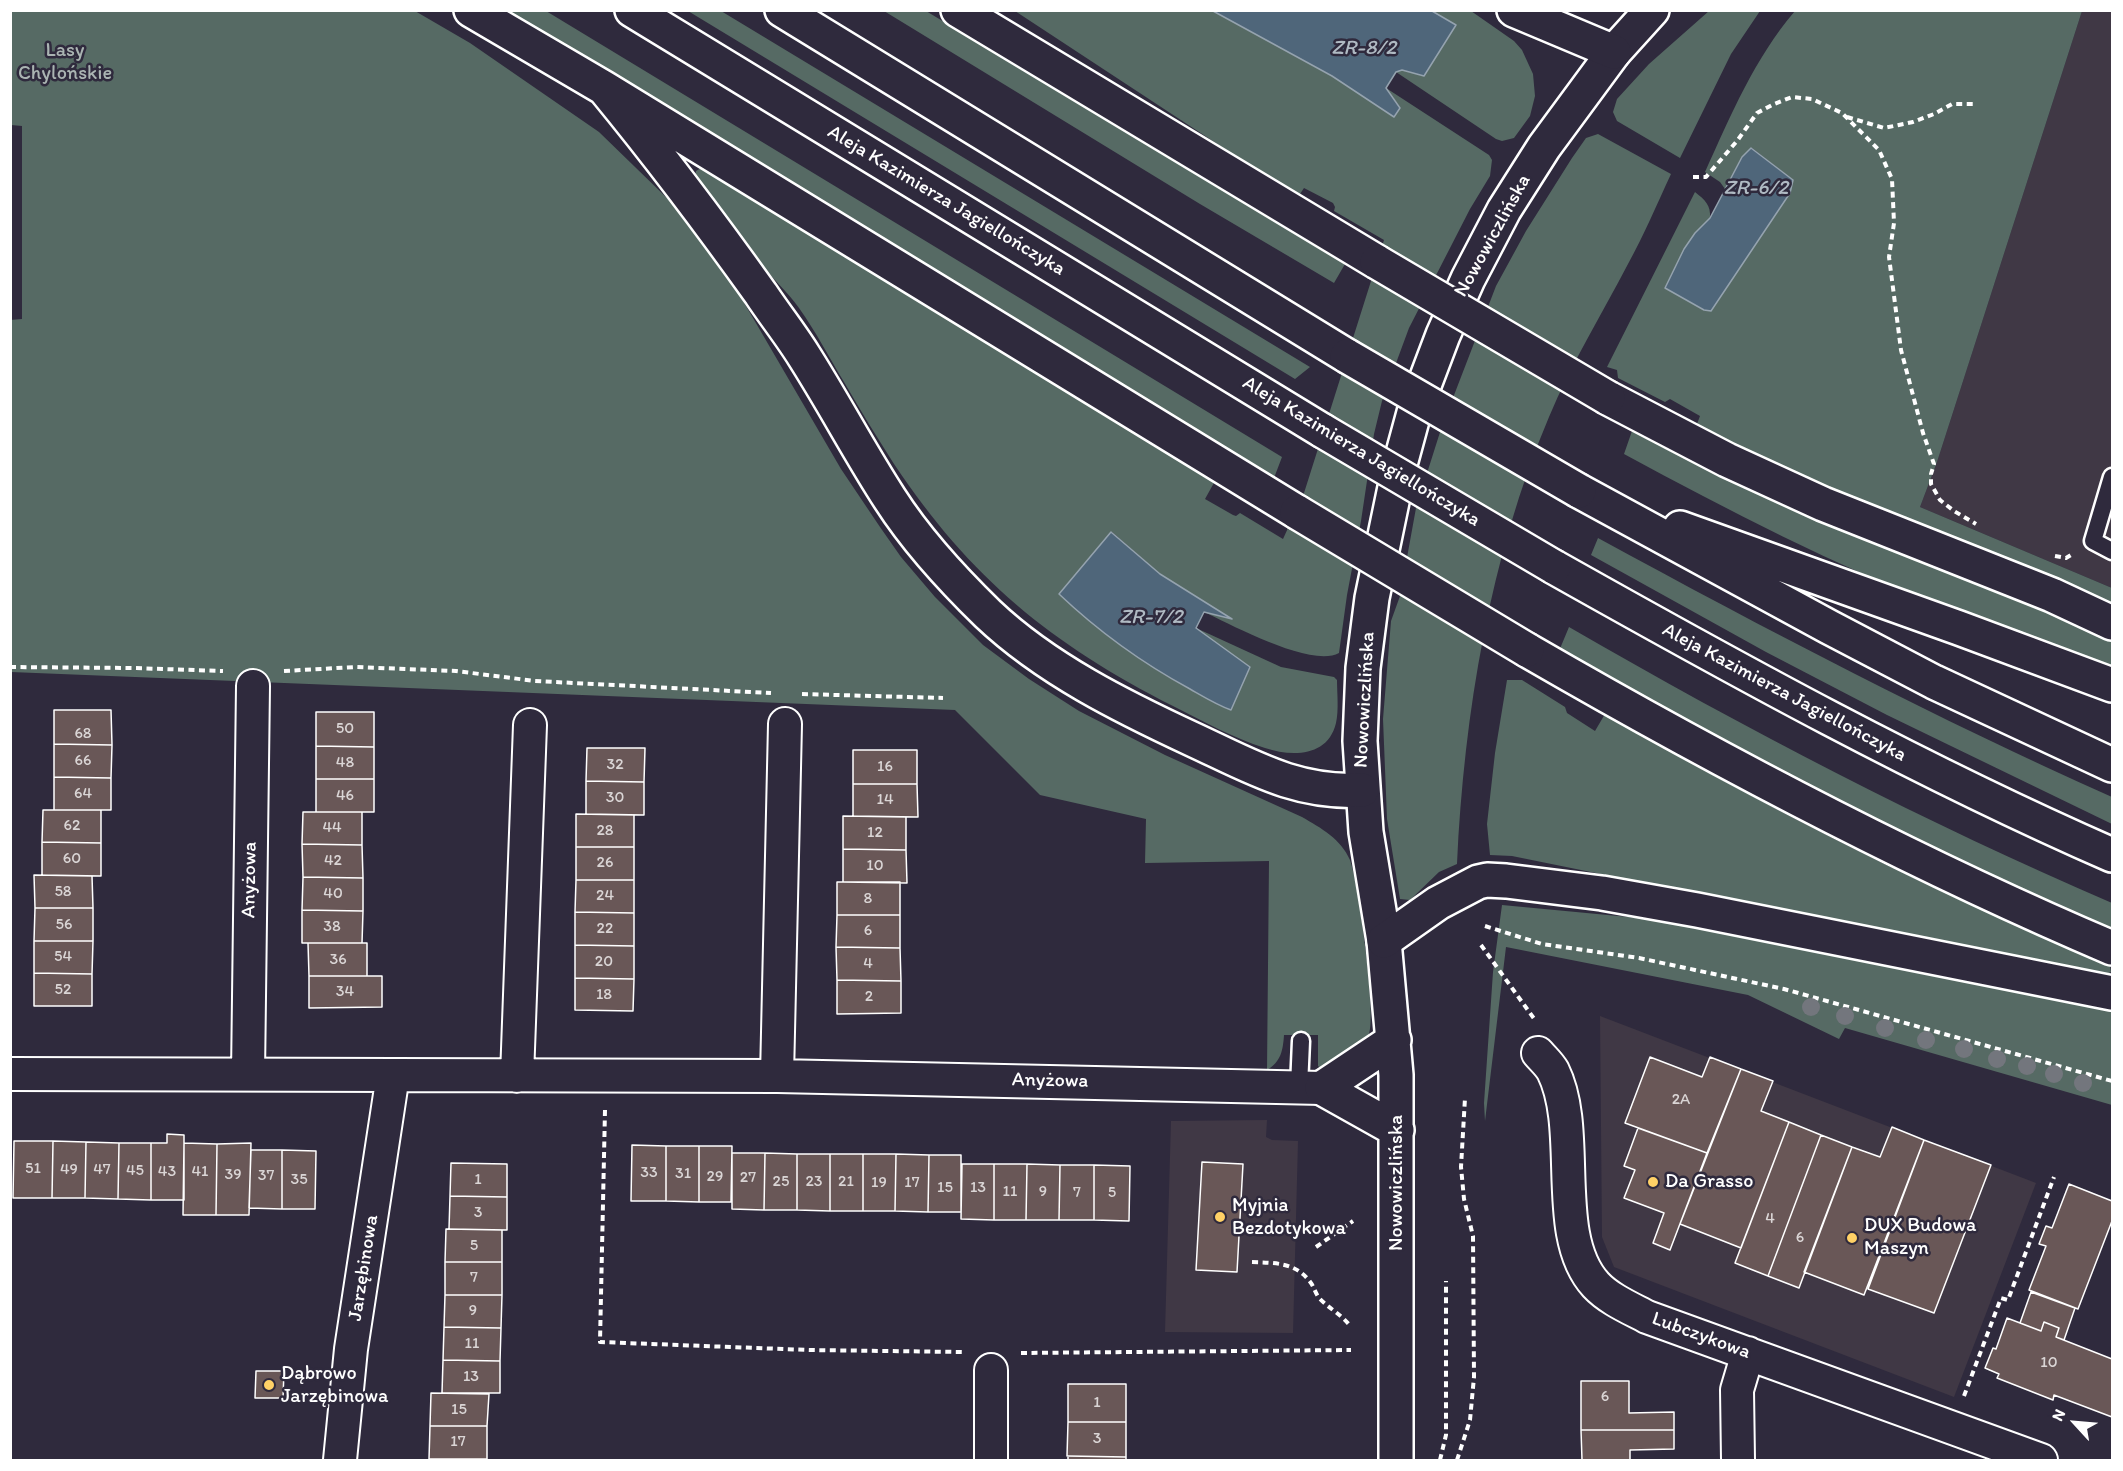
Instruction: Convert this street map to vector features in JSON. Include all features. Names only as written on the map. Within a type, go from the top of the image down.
[{"type":"main road","points":[[471,10],[604,88],[1527,650],[1687,741],[1803,803],[1965,882],[2112,948]]},
{"type":"main road","name":"Aleja Kazimierza Jagiellończyka","points":[[632,10],[1323,431],[1554,567],[1721,661],[1899,755],[2112,855]]},
{"type":"main road","points":[[782,10],[1347,356],[1580,492],[1924,676],[2112,765]]},
{"type":"main road","points":[[958,10],[1608,398],[1727,460],[1823,504],[2052,595],[2112,623]]},
{"type":"main road","points":[[1514,10],[1614,52]]},
{"type":"main road","points":[[1575,10],[1614,52]]},
{"type":"main road","name":"Nowowiczlińska","points":[[1396,1461],[1397,1130],[1394,1040],[1384,941],[1366,832],[1360,741],[1363,668],[1372,598],[1398,468],[1415,409],[1467,279],[1504,210],[1544,147],[1614,52],[1652,10]]},
{"type":"main road","points":[[604,88],[668,167],[804,355],[891,501],[948,572],[990,615],[1034,650],[1088,686],[1130,710],[1277,779],[1310,788],[1362,790]]},
{"type":"main road","points":[[1580,492],[2112,685]]},
{"type":"main road","points":[[1384,941],[1438,903],[1478,882],[1506,881],[1602,893],[1697,910],[2112,993]]},
{"type":"main road","points":[[1310,1087],[1394,1040]]},
{"type":"main road","points":[[1310,1087],[1397,1130]]},
{"type":"street","name":"Anyżowa","points":[[248,1074],[253,676]]},
{"type":"street","points":[[777,1077],[784,708]]},
{"type":"street","points":[[517,1076],[530,725]]},
{"type":"street","name":"Lubczykowa","points":[[1538,1053],[1551,1069],[1559,1087],[1564,1110],[1578,1259],[1597,1286],[1624,1305],[1647,1317],[2041,1461]]},
{"type":"street","name":"Anyżowa","points":[[10,1074],[777,1077],[1310,1087]]},
{"type":"street","name":"Jarzębinowa","points":[[340,1461],[351,1349],[393,1075]]},
{"type":"street","points":[[1738,1461],[1737,1390],[1748,1353]]},
{"type":"street","points":[[991,1461],[992,1358]]},
{"type":"lane","points":[[2112,477],[2093,541],[2112,551]]},
{"type":"lane","points":[[1301,1041],[1310,1087]]},
{"type":"path","points":[[1692,177],[1706,177],[1737,141],[1757,113],[1792,97],[1812,99],[1845,116],[1884,128],[1913,122],[1952,104],[1975,104]]},
{"type":"path","points":[[1845,116],[1879,150],[1892,179],[1894,223],[1889,257],[1901,350],[1923,433],[1934,464],[1931,484],[1940,500],[1984,529]]},
{"type":"path","points":[[2050,554],[2066,558],[2093,541]]},
{"type":"path","points":[[10,667],[133,668],[253,676],[356,667],[456,671],[784,708]]},
{"type":"path","points":[[794,694],[943,698]]},
{"type":"path","points":[[1485,926],[1542,944],[1639,958],[1785,989],[2112,1080]]},
{"type":"path","points":[[1481,945],[1535,1021],[1538,1053]]},
{"type":"path","points":[[606,1077],[600,1342],[992,1358],[1351,1350]]},
{"type":"path","points":[[1457,1461],[1470,1420],[1474,1377],[1473,1236],[1464,1199],[1461,1167],[1465,1098]]},
{"type":"path","points":[[1952,1428],[2001,1298],[2008,1300],[2054,1177]]},
{"type":"path","points":[[1316,1247],[1353,1221]]},
{"type":"path","points":[[1252,1262],[1287,1264],[1301,1272],[1312,1284],[1318,1298],[1341,1315],[1351,1327]]},
{"type":"path","points":[[1440,1461],[1446,1435],[1446,1281]]},
{"type":"shaded area","points":[[2082,11],[2112,11],[2112,588],[1920,507],[1937,462]]},
{"type":"shaded area","points":[[1600,1016],[2036,1183],[1954,1397],[1614,1267],[1602,1237]]},
{"type":"shaded area","points":[[1267,1120],[1266,1137],[1272,1140],[1298,1141],[1293,1333],[1165,1332],[1171,1121]]},
{"type":"green space","name":"Lasy Chylońskie","points":[[10,11],[415,11],[470,43],[599,132],[669,200],[708,249],[739,294],[841,469],[880,527],[901,557],[935,597],[983,645],[1029,679],[1079,711],[1165,755],[1302,817],[1336,840],[1350,860],[1362,920],[1371,1002],[1371,1022],[1366,1040],[1350,1056],[1324,1071],[1318,1066],[1318,1035],[1284,1035],[1280,1055],[1272,1067],[1267,1070],[1269,861],[1145,863],[1146,819],[1040,795],[955,710],[11,672],[10,320],[22,319],[22,126],[11,125]]},
{"type":"green space","points":[[504,11],[546,11],[1282,457],[1274,478]]},
{"type":"green space","points":[[688,11],[721,11],[1310,367],[1295,379]]},
{"type":"green space","points":[[884,11],[926,11],[1345,264],[1334,283]]},
{"type":"green space","points":[[1015,11],[1213,11],[1332,76],[1394,116],[1400,107],[1386,88],[1489,155],[1492,160],[1490,176],[1470,209],[1409,328],[1382,401],[1374,434],[1339,653],[1326,656],[1310,655],[1291,650],[1252,635],[1204,612],[1229,618],[1160,574],[1112,532],[1059,594],[1125,648],[1160,672],[1197,693],[1196,628],[1281,667],[1334,677],[1337,680],[1336,723],[1325,743],[1308,752],[1275,751],[1218,729],[1089,658],[1016,605],[952,541],[923,505],[894,464],[799,308],[758,261],[695,176],[696,171],[701,168],[727,183],[1215,481],[1205,499],[1233,515],[1240,513],[1283,539],[1304,493],[1384,240],[1334,211],[1333,203],[1304,188],[1298,197]]},
{"type":"green space","points":[[1432,11],[1471,11],[1514,41],[1522,50],[1533,74],[1535,96],[1530,116],[1514,138],[1502,141],[1496,139],[1396,72],[1402,70],[1424,76],[1455,25]]},
{"type":"green space","points":[[1709,11],[1760,11],[1731,54],[1680,158],[1617,121],[1613,112],[1617,99],[1649,64]]},
{"type":"green space","points":[[1795,11],[2082,11],[1937,462],[1920,507],[2112,588],[2112,606],[2011,560],[1807,480],[1693,426],[1697,424],[1700,416],[1670,399],[1665,402],[1618,378],[1617,370],[1607,367],[1695,192],[1707,203],[1710,218],[1695,233],[1665,288],[1704,310],[1710,311],[1793,180],[1752,148],[1742,157],[1725,189],[1720,182],[1705,172],[1755,68],[1780,29]]},
{"type":"green space","points":[[1598,134],[1671,174],[1634,253],[1558,397],[1528,470],[1511,524],[1496,580],[1474,693],[1466,750],[1457,864],[1439,872],[1410,900],[1400,899],[1387,819],[1383,719],[1391,621],[1400,596],[1416,508],[1441,429],[1496,286],[1526,231],[1572,158],[1586,138]]},
{"type":"green space","points":[[1632,431],[1792,509],[2033,606],[2112,641],[2112,673],[1905,592],[1823,556],[1743,516],[1624,454]]},
{"type":"green space","points":[[1598,538],[1853,673],[1982,737],[2112,797],[2112,824],[1887,715],[1766,652],[1591,555]]},
{"type":"green space","points":[[1569,627],[1702,702],[1837,773],[1973,840],[2112,903],[2112,931],[2032,897],[1788,777],[1559,651]]},
{"type":"green space","points":[[1507,680],[1522,680],[1565,707],[1567,713],[1595,731],[1605,714],[1789,816],[1979,908],[2107,964],[2111,972],[2103,976],[1512,856],[1490,855],[1487,824],[1495,753]]},
{"type":"green space","points":[[1502,905],[1671,921],[2112,1010],[2112,1105],[1845,1028],[1839,1039],[1748,995],[1506,947],[1485,1121],[1484,1103],[1493,972]]},
{"type":"water","name":"ZR-8/2","points":[[1213,11],[1432,11],[1456,25],[1424,76],[1402,70],[1396,72],[1386,88],[1400,108],[1394,117],[1332,76]]},
{"type":"water","name":"ZR-6/2","points":[[1751,148],[1793,180],[1790,193],[1711,311],[1704,310],[1665,288],[1684,249],[1695,233],[1710,218],[1742,157]]},
{"type":"water","name":"ZR-7/2","points":[[1111,532],[1160,574],[1232,619],[1204,612],[1196,628],[1250,667],[1231,710],[1205,698],[1138,658],[1105,634],[1059,594]]},
{"type":"building","points":[[54,710],[111,710],[112,745],[54,744]]},
{"type":"building","points":[[316,712],[374,712],[374,747],[316,746]]},
{"type":"building","points":[[54,744],[112,745],[111,778],[54,777]]},
{"type":"building","points":[[316,746],[374,747],[374,779],[316,779]]},
{"type":"building","points":[[587,748],[645,748],[644,782],[586,781]]},
{"type":"building","points":[[853,750],[917,750],[917,784],[853,784]]},
{"type":"building","points":[[54,777],[111,778],[111,810],[54,810]]},
{"type":"building","points":[[316,779],[374,779],[374,812],[316,812]]},
{"type":"building","points":[[586,781],[644,782],[644,815],[586,814]]},
{"type":"building","points":[[853,784],[917,784],[918,817],[853,816]]},
{"type":"building","points":[[43,810],[101,810],[101,843],[42,842]]},
{"type":"building","points":[[303,812],[362,812],[362,845],[302,844]]},
{"type":"building","points":[[576,814],[634,815],[634,847],[576,847]]},
{"type":"building","points":[[843,816],[906,817],[906,850],[843,849]]},
{"type":"building","points":[[42,842],[101,843],[101,876],[42,875]]},
{"type":"building","points":[[302,844],[362,845],[363,878],[303,877]]},
{"type":"building","points":[[576,847],[634,847],[634,880],[576,880]]},
{"type":"building","points":[[843,849],[906,850],[907,883],[843,882]]},
{"type":"building","points":[[34,875],[92,876],[93,908],[35,908]]},
{"type":"building","points":[[303,877],[363,878],[363,911],[302,910]]},
{"type":"building","points":[[576,880],[634,880],[634,913],[575,912]]},
{"type":"building","points":[[837,882],[900,882],[900,915],[837,915]]},
{"type":"building","points":[[35,908],[93,908],[93,941],[34,941]]},
{"type":"building","points":[[302,910],[363,911],[362,943],[302,943]]},
{"type":"building","points":[[575,912],[634,913],[634,946],[575,945]]},
{"type":"building","points":[[837,915],[900,915],[900,948],[836,947]]},
{"type":"building","points":[[34,941],[93,941],[92,974],[34,973]]},
{"type":"building","points":[[308,943],[367,943],[367,976],[309,976]]},
{"type":"building","points":[[575,945],[634,946],[634,979],[575,978]]},
{"type":"building","points":[[836,947],[900,948],[901,981],[837,980]]},
{"type":"building","points":[[34,973],[92,974],[92,1006],[34,1006]]},
{"type":"building","points":[[309,976],[382,976],[382,1007],[309,1008]]},
{"type":"building","points":[[575,978],[634,979],[633,1011],[575,1010]]},
{"type":"building","points":[[837,980],[901,981],[901,1013],[837,1014]]},
{"type":"building","points":[[1650,1057],[1702,1077],[1710,1057],[1741,1069],[1707,1153],[1625,1123]]},
{"type":"building","points":[[1741,1069],[1773,1081],[1761,1111],[1789,1122],[1741,1248],[1680,1224]]},
{"type":"building","points":[[1789,1122],[1821,1135],[1768,1276],[1735,1263]]},
{"type":"building","name":"DUX Budowa Maszyn","points":[[1892,1127],[1924,1140],[1864,1295],[1804,1272],[1852,1147],[1880,1157]]},
{"type":"building","points":[[1638,1128],[1707,1153],[1670,1250],[1653,1243],[1664,1213],[1624,1198],[1635,1170],[1624,1166]]},
{"type":"building","points":[[167,1134],[184,1135],[184,1200],[151,1200],[151,1143],[167,1143]]},
{"type":"building","points":[[1821,1135],[1852,1147],[1799,1288],[1768,1276]]},
{"type":"building","points":[[1924,1140],[1991,1165],[1934,1313],[1868,1289]]},
{"type":"building","points":[[14,1141],[53,1141],[52,1198],[13,1198]]},
{"type":"building","points":[[53,1141],[86,1142],[85,1198],[52,1198]]},
{"type":"building","points":[[86,1142],[119,1143],[118,1199],[85,1198]]},
{"type":"building","points":[[119,1143],[151,1143],[151,1200],[118,1199]]},
{"type":"building","points":[[184,1143],[217,1144],[216,1215],[183,1215]]},
{"type":"building","points":[[251,1143],[249,1215],[216,1215],[217,1144]]},
{"type":"building","points":[[632,1145],[666,1146],[666,1201],[631,1201]]},
{"type":"building","points":[[666,1146],[699,1146],[699,1202],[666,1201]]},
{"type":"building","points":[[699,1146],[732,1146],[731,1202],[699,1202]]},
{"type":"building","points":[[251,1150],[282,1150],[282,1209],[249,1208]]},
{"type":"building","points":[[282,1150],[316,1151],[315,1209],[282,1209]]},
{"type":"building","points":[[732,1153],[765,1153],[764,1210],[732,1209]]},
{"type":"building","points":[[765,1153],[797,1154],[797,1210],[764,1210]]},
{"type":"building","points":[[797,1154],[830,1154],[830,1211],[797,1210]]},
{"type":"building","points":[[830,1154],[863,1154],[863,1211],[830,1211]]},
{"type":"building","points":[[863,1154],[896,1154],[895,1211],[863,1211]]},
{"type":"building","points":[[896,1154],[929,1155],[928,1212],[895,1211]]},
{"type":"building","points":[[929,1155],[961,1155],[961,1212],[928,1212]]},
{"type":"building","name":"Myjnia Bezdotykowa","points":[[1202,1162],[1243,1164],[1237,1272],[1196,1270]]},
{"type":"building","points":[[451,1163],[507,1164],[507,1197],[450,1196]]},
{"type":"building","points":[[962,1164],[994,1164],[994,1220],[961,1219]]},
{"type":"building","points":[[994,1164],[1027,1164],[1026,1220],[994,1220]]},
{"type":"building","points":[[1027,1164],[1060,1165],[1059,1220],[1026,1220]]},
{"type":"building","points":[[1060,1165],[1094,1165],[1094,1220],[1059,1220]]},
{"type":"building","points":[[1094,1165],[1130,1166],[1129,1221],[1094,1220]]},
{"type":"building","points":[[2069,1184],[2112,1201],[2112,1221],[2078,1309],[2029,1290],[2046,1246],[2039,1244],[2046,1226],[2052,1228]]},
{"type":"building","points":[[450,1196],[507,1197],[507,1230],[449,1229]]},
{"type":"building","points":[[446,1229],[502,1230],[502,1262],[445,1262]]},
{"type":"building","points":[[445,1262],[502,1262],[502,1295],[445,1295]]},
{"type":"building","points":[[2031,1292],[2075,1308],[2064,1340],[2056,1337],[2059,1328],[2044,1322],[2041,1331],[2020,1323]]},
{"type":"building","points":[[445,1295],[502,1295],[501,1328],[444,1327]]},
{"type":"building","points":[[2007,1318],[2041,1331],[2044,1322],[2059,1328],[2056,1337],[2112,1359],[2112,1417],[2054,1395],[2053,1400],[1997,1378],[1999,1374],[1985,1368],[1993,1348],[1996,1349]]},
{"type":"building","points":[[444,1327],[501,1328],[500,1361],[443,1360]]},
{"type":"building","points":[[443,1360],[500,1361],[500,1393],[442,1393]]},
{"type":"building","name":"Dąbrowo Jarzębinowa","points":[[256,1371],[284,1371],[283,1398],[255,1398]]},
{"type":"building","points":[[1581,1381],[1629,1381],[1629,1413],[1674,1412],[1674,1430],[1581,1430]]},
{"type":"building","points":[[1068,1384],[1126,1384],[1126,1422],[1068,1422]]},
{"type":"building","points":[[431,1393],[489,1394],[487,1426],[430,1426]]},
{"type":"building","points":[[1068,1422],[1126,1422],[1126,1457],[1067,1456]]},
{"type":"building","points":[[430,1426],[487,1426],[487,1459],[429,1459]]},
{"type":"building","points":[[1581,1430],[1674,1430],[1674,1449],[1630,1450],[1630,1460],[1582,1460]]},
{"type":"building","points":[[1068,1456],[1126,1457],[1126,1460],[1068,1460]]},
{"type":"building","points":[[487,1459],[487,1460],[429,1460]]},
{"type":"place","name":"Da Grasso","points":[[1653,1182]]},
{"type":"place","name":"Myjnia Bezdotykowa","points":[[1220,1217]]},
{"type":"place","name":"DUX Budowa Maszyn","points":[[1852,1238]]},
{"type":"place","name":"Dąbrowo Jarzębinowa","points":[[269,1385]]}]
